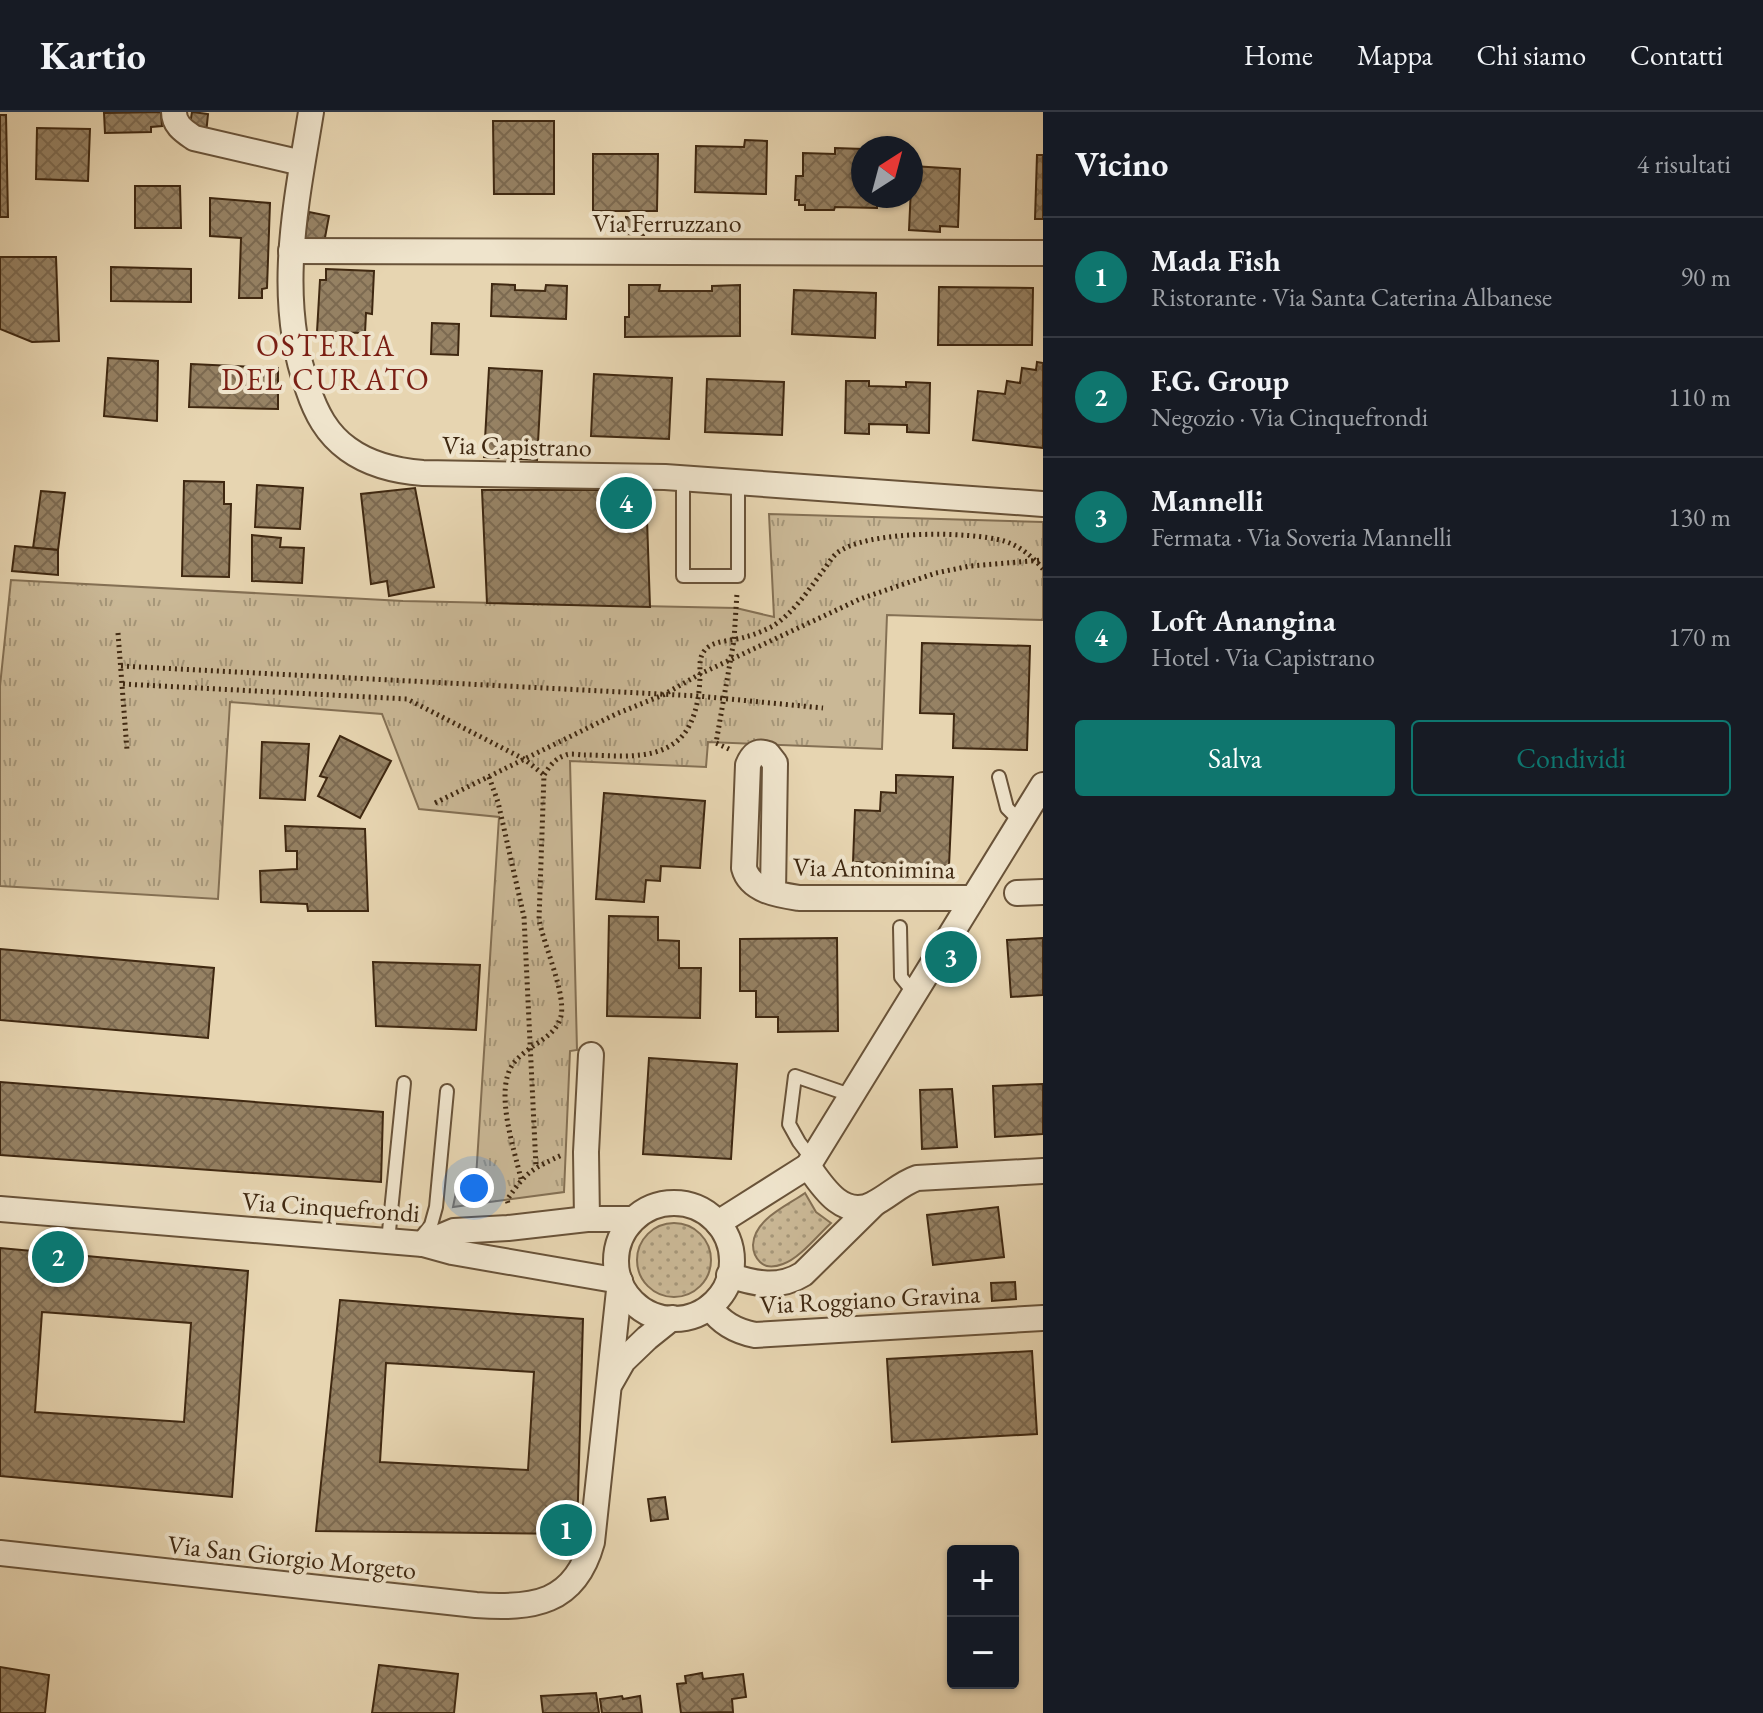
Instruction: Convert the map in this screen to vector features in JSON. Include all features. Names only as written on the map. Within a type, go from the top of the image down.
[{"type":"street","points":[[174,112],[180,128],[194,138],[302,163]]},
{"type":"street","name":"Via Capistrano","points":[[311,112],[291,251],[293,329],[298,357],[319,417],[347,449],[365,459],[394,469],[423,473],[627,475],[1043,504]]},
{"type":"street","name":"Via Ferruzzano","points":[[291,251],[1043,253]]},
{"type":"street","name":"Via Antonimina","points":[[750,760],[753,755],[763,752],[775,763],[773,892],[799,898],[973,898]]},
{"type":"street","points":[[620,1281],[640,1306],[649,1312],[672,1318],[691,1317],[710,1307],[721,1295],[727,1286],[731,1268],[728,1237],[709,1216],[810,1162],[1043,785]]},
{"type":"street","points":[[1017,893],[1043,892]]},
{"type":"street","points":[[587,1219],[586,1152],[591,1055]]},
{"type":"street","points":[[810,1162],[823,1188],[835,1200],[850,1207],[862,1208],[874,1204]]},
{"type":"street","points":[[729,1275],[769,1284],[789,1282],[803,1274],[874,1204],[898,1186],[917,1178],[1043,1171]]},
{"type":"street","name":"Via Cinquefrondi","points":[[0,1209],[420,1244],[454,1231],[587,1219],[633,1219],[643,1212],[675,1203],[689,1204],[709,1216]]},
{"type":"street","points":[[608,1388],[620,1281],[618,1244],[633,1219]]},
{"type":"street","points":[[420,1244],[620,1281]]},
{"type":"street","name":"Via Roggiano Gravina","points":[[710,1307],[726,1324],[755,1335],[1043,1318]]},
{"type":"street","points":[[608,1388],[623,1361],[672,1318]]},
{"type":"street","name":"Via San Giorgio Morgeto","points":[[0,1553],[476,1605],[533,1603],[553,1596],[573,1582],[586,1561],[594,1532],[608,1388]]},
{"type":"lane","points":[[683,478],[683,576],[738,576],[738,482]]},
{"type":"lane","points":[[999,777],[1007,808],[1020,821]]},
{"type":"lane","points":[[900,927],[901,977],[914,993]]},
{"type":"lane","points":[[810,1162],[789,1124],[795,1076],[850,1095]]},
{"type":"lane","points":[[388,1241],[404,1083]]},
{"type":"lane","points":[[420,1244],[436,1207],[447,1091]]},
{"type":"path","points":[[521,1179],[504,1101],[505,1083],[513,1064],[556,1029],[561,1014],[562,995],[539,920],[544,775],[553,762],[566,755],[656,753],[676,743],[689,726],[695,711],[703,651],[712,645],[747,637],[772,626],[787,615],[836,554],[851,544],[894,536],[977,537],[1005,542],[1023,550],[1039,561],[1043,569]]},
{"type":"path","points":[[435,803],[860,599],[936,573],[970,566],[1039,561]]},
{"type":"path","points":[[738,576],[734,640],[716,743],[750,760]]},
{"type":"path","points":[[118,633],[127,750]]},
{"type":"path","points":[[121,666],[698,696],[823,708]]},
{"type":"path","points":[[123,684],[407,699],[524,759],[544,775]]},
{"type":"path","points":[[489,777],[498,802],[524,917],[536,1167]]},
{"type":"path","points":[[508,1228],[507,1200],[521,1179],[536,1167],[566,1153],[586,1152]]},
{"type":"green space","points":[[769,514],[1043,522],[1043,620],[887,615],[882,749],[708,742],[706,767],[570,761],[577,1050],[570,1051],[564,1192],[453,1207],[459,1177],[476,1178],[499,817],[419,809],[382,714],[230,702],[218,899],[0,886],[0,686],[11,580],[403,601],[736,608],[774,617]]},
{"type":"green space","points":[[805,1193],[816,1212],[831,1223],[789,1261],[774,1266],[762,1264],[753,1247],[759,1228],[773,1214]]},
{"type":"green space","points":[[674,1223],[688,1226],[700,1234],[708,1246],[711,1260],[708,1274],[700,1286],[688,1294],[674,1297],[660,1294],[648,1286],[640,1274],[637,1260],[640,1246],[648,1234],[660,1226]]},
{"type":"building","points":[[161,112],[162,126],[151,127],[151,132],[105,133],[104,113]]},
{"type":"building","points":[[192,112],[208,114],[206,134],[189,131]]},
{"type":"building","points":[[0,115],[6,115],[8,217],[0,217]]},
{"type":"building","points":[[493,121],[554,121],[554,194],[494,194]]},
{"type":"building","points":[[37,128],[90,129],[88,181],[36,179]]},
{"type":"building","points":[[745,140],[767,141],[766,194],[695,192],[696,146],[744,147]]},
{"type":"building","points":[[835,148],[851,149],[851,207],[805,210],[805,205],[799,205],[799,200],[795,200],[796,176],[803,176],[803,153],[835,154]]},
{"type":"building","points":[[593,154],[658,154],[657,211],[593,211]]},
{"type":"building","points":[[1037,155],[1043,155],[1043,219],[1035,219]]},
{"type":"building","points":[[923,167],[960,169],[958,227],[940,226],[940,232],[909,230],[910,208],[923,208]]},
{"type":"building","points":[[135,186],[180,186],[181,228],[135,228]]},
{"type":"building","points":[[210,198],[270,203],[267,288],[262,289],[262,298],[239,298],[241,238],[210,236]]},
{"type":"building","points":[[309,212],[329,216],[324,243],[304,239]]},
{"type":"building","points":[[626,217],[645,220],[644,235],[627,234]]},
{"type":"building","points":[[0,257],[56,257],[59,341],[32,342],[0,329]]},
{"type":"building","points":[[111,267],[191,269],[191,302],[111,301]]},
{"type":"building","points":[[326,269],[374,271],[372,314],[366,313],[365,333],[317,332],[320,280],[326,280]]},
{"type":"building","points":[[492,284],[515,285],[515,290],[545,291],[546,285],[567,286],[566,319],[491,316]]},
{"type":"building","points":[[629,285],[660,285],[659,291],[712,291],[712,286],[740,285],[740,336],[625,337],[625,317],[629,317]]},
{"type":"building","points":[[939,287],[1033,288],[1032,345],[938,345]]},
{"type":"building","points":[[794,290],[876,293],[875,338],[792,334]]},
{"type":"building","points":[[432,323],[459,324],[458,355],[431,354]]},
{"type":"building","points":[[108,358],[158,361],[157,421],[104,416]]},
{"type":"building","points":[[1037,362],[1043,363],[1043,448],[973,440],[978,391],[1005,394],[1007,381],[1020,383],[1022,368],[1036,370]]},
{"type":"building","points":[[191,364],[278,368],[278,409],[189,407]]},
{"type":"building","points":[[489,368],[542,371],[537,460],[484,457]]},
{"type":"building","points":[[594,374],[672,378],[669,439],[591,436]]},
{"type":"building","points":[[707,379],[784,382],[782,435],[705,432]]},
{"type":"building","points":[[846,381],[869,381],[869,386],[906,387],[906,382],[930,383],[929,433],[907,432],[907,425],[869,424],[869,434],[845,433]]},
{"type":"building","points":[[184,481],[224,482],[224,504],[231,504],[229,577],[182,576]]},
{"type":"building","points":[[257,485],[303,488],[300,529],[255,527]]},
{"type":"building","points":[[415,488],[434,587],[389,596],[387,581],[371,584],[361,494]]},
{"type":"building","points":[[482,490],[646,490],[650,607],[487,603]]},
{"type":"building","points":[[41,491],[65,493],[58,550],[33,548]]},
{"type":"building","points":[[252,535],[281,538],[280,547],[304,548],[302,583],[252,581]]},
{"type":"building","points":[[15,546],[58,550],[58,575],[12,571]]},
{"type":"building","points":[[922,643],[1030,646],[1027,750],[953,748],[954,714],[920,713]]},
{"type":"building","points":[[340,736],[391,761],[360,818],[318,796],[327,778],[320,776]]},
{"type":"building","points":[[262,742],[309,744],[305,800],[260,798]]},
{"type":"building","points":[[896,775],[953,777],[949,866],[853,862],[855,810],[880,811],[881,792],[896,793]]},
{"type":"building","points":[[604,793],[705,801],[700,868],[661,866],[660,881],[646,880],[644,902],[596,899]]},
{"type":"building","points":[[285,826],[365,829],[368,911],[308,911],[307,904],[261,902],[260,871],[297,869],[297,851],[286,851]]},
{"type":"building","points":[[609,916],[658,917],[658,940],[679,941],[679,968],[701,968],[700,1018],[607,1016]]},
{"type":"building","points":[[837,938],[838,1031],[778,1032],[778,1017],[756,1017],[756,991],[740,991],[740,939]]},
{"type":"building","points":[[1043,938],[1043,995],[1011,997],[1007,940]]},
{"type":"building","points":[[0,949],[214,968],[208,1038],[0,1020]]},
{"type":"building","points":[[373,962],[480,965],[476,1030],[376,1026]]},
{"type":"building","points":[[649,1058],[737,1064],[731,1159],[643,1154]]},
{"type":"building","points":[[0,1082],[383,1112],[381,1182],[0,1155]]},
{"type":"building","points":[[1043,1084],[1043,1134],[995,1137],[993,1086]]},
{"type":"building","points":[[952,1089],[957,1147],[922,1149],[920,1090]]},
{"type":"building","points":[[998,1207],[1004,1257],[933,1265],[927,1215]]},
{"type":"building","points":[[0,1248],[248,1271],[232,1497],[0,1476]],"holes":[[[42,1312],[191,1323],[184,1422],[35,1412]]]},
{"type":"building","points":[[1015,1282],[1016,1299],[992,1301],[991,1283]]},
{"type":"building","points":[[340,1300],[583,1319],[577,1534],[316,1531]],"holes":[[[386,1363],[534,1372],[528,1470],[380,1462]]]},
{"type":"building","points":[[1032,1351],[1037,1434],[892,1442],[887,1359]]},
{"type":"building","points":[[665,1497],[668,1519],[651,1521],[648,1499]]},
{"type":"building","points":[[379,1665],[458,1674],[454,1713],[372,1713]]},
{"type":"building","points":[[0,1667],[49,1675],[45,1713],[0,1713]]},
{"type":"building","points":[[702,1673],[703,1679],[743,1674],[746,1697],[732,1699],[733,1712],[681,1713],[677,1684],[686,1683],[685,1676]]},
{"type":"building","points":[[596,1693],[599,1713],[543,1713],[541,1696]]},
{"type":"building","points":[[622,1696],[623,1699],[640,1696],[642,1713],[602,1713],[600,1699]]},
{"type":"place","name":"Loft Anangina","points":[[626,503]]},
{"type":"place","name":"Mannelli","points":[[951,957]]},
{"type":"place","name":"F.G. Group","points":[[58,1257]]},
{"type":"place","name":"Mada Fish","points":[[566,1530]]},
{"type":"district","name":"OSTERIA DEL CURATO","points":[[326,362]]}]
